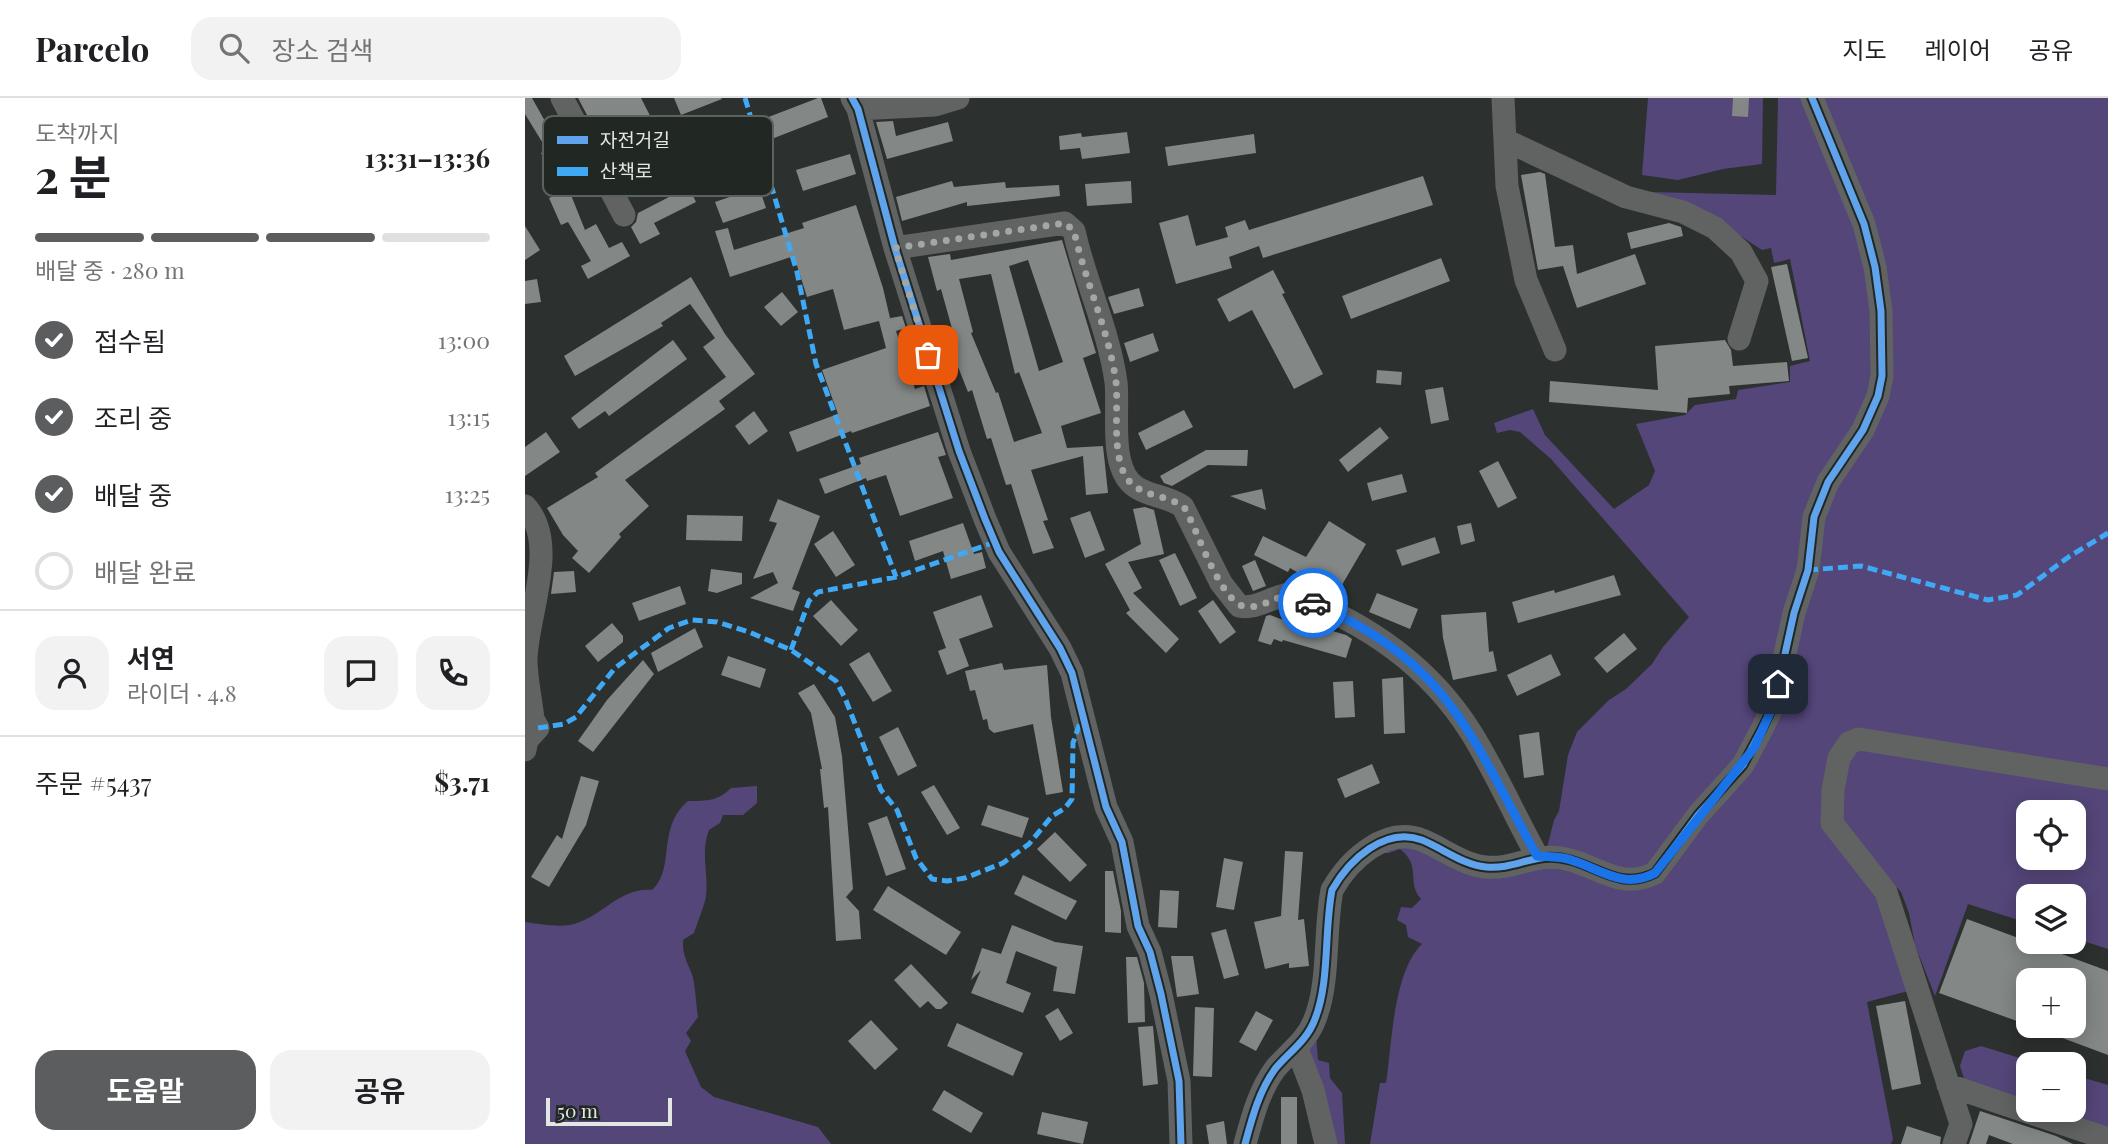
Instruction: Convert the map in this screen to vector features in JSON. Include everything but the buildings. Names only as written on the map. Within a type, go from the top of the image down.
[{"type":"street","points":[[562,98],[572,116]]},
{"type":"street","points":[[958,98],[935,105],[855,104],[895,248],[959,451],[999,552],[1060,648],[1072,673],[1107,807],[1122,842],[1138,926],[1150,952],[1161,994],[1179,1081],[1181,1144]]},
{"type":"street","points":[[1503,98],[1507,186],[1526,280],[1555,350]]},
{"type":"street","points":[[1245,1144],[1256,1105],[1265,1086],[1283,1060],[1297,1049],[1316,1017],[1332,890],[1340,877],[1363,853],[1391,838],[1406,836],[1421,840],[1469,863],[1486,867],[1514,866],[1537,856],[1570,860],[1619,880],[1645,878],[1655,873],[1698,815],[1754,748],[1774,704],[1789,634],[1808,570],[1814,516],[1828,482],[1863,430],[1878,396],[1882,376],[1879,287],[1870,246],[1812,98]]},
{"type":"street","points":[[1505,139],[1626,197],[1683,212],[1715,228],[1741,252],[1757,281],[1739,339]]},
{"type":"street","points":[[614,196],[624,215]]},
{"type":"street","points":[[895,248],[1065,223],[1074,231],[1116,382],[1119,456],[1123,472],[1131,484],[1144,492],[1175,501],[1184,507],[1221,583],[1238,606],[1246,608],[1279,595],[1290,594],[1361,626],[1383,639],[1421,670],[1439,689],[1473,736],[1537,856]]},
{"type":"street","points":[[525,506],[536,521],[540,582],[526,659],[533,719],[538,728],[527,740],[525,750]]},
{"type":"street","points":[[1954,1144],[1961,1124],[1886,892],[1832,823],[1833,790],[1839,758],[1849,743],[1859,740],[2108,779]]},
{"type":"street","points":[[1297,1049],[1313,1090],[1326,1144]]},
{"type":"street","points":[[1948,1085],[2108,1139]]},
{"type":"shaded area","points":[[1648,98],[1763,98],[1762,164],[1723,169],[1678,180],[1642,175]]},
{"type":"shaded area","points":[[1778,98],[1807,98],[1838,175],[1873,286],[1875,380],[1805,552],[1771,688],[1748,742],[1645,873],[1547,848],[1559,811],[1568,755],[1577,732],[1609,700],[1626,689],[1652,664],[1689,617],[1551,459],[1520,432],[1510,430],[1497,433],[1494,423],[1533,409],[1545,435],[1614,509],[1649,485],[1655,471],[1636,424],[1685,415],[1695,405],[1736,399],[1738,390],[1790,382],[1790,366],[1810,361],[1790,259],[1774,263],[1771,248],[1762,250],[1719,222],[1648,192],[1776,195]]},
{"type":"shaded area","points":[[1817,98],[2108,98],[2108,774],[1857,733],[1827,789],[1879,897],[1908,991],[1867,1002],[1893,1139],[1891,1144],[1370,1144],[1380,1083],[1386,1083],[1399,990],[1412,956],[1422,944],[1408,937],[1406,925],[1397,920],[1401,907],[1412,908],[1421,899],[1414,886],[1407,855],[1400,849],[1389,853],[1376,853],[1402,844],[1435,852],[1539,860],[1629,885],[1745,767],[1822,521],[1853,454],[1888,310]]},
{"type":"shaded area","points":[[1858,750],[2108,786],[2108,949],[2086,942],[2086,884],[2016,884],[2016,919],[1968,904],[1935,996],[1915,945],[1909,913],[1901,892],[1847,833],[1841,817],[1848,760]]},
{"type":"shaded area","points":[[757,786],[757,803],[743,815],[723,815],[720,823],[709,830],[706,838],[705,900],[694,933],[683,940],[684,954],[693,978],[698,1017],[686,1033],[691,1041],[685,1051],[701,1087],[714,1097],[818,1127],[831,1144],[525,1144],[525,922],[556,926],[574,924],[630,893],[652,890],[663,871],[672,823],[688,801],[712,799],[731,788]]},
{"type":"shaded area","points":[[1316,1034],[1318,1060],[1329,1063],[1330,1078],[1342,1093],[1345,1144],[1330,1144],[1306,1051]]},
{"type":"shaded area","points":[[1981,1046],[2016,1057],[2016,1101],[1965,1082],[1960,1066],[1965,1051]]},
{"type":"shaded area","points":[[2086,1079],[2108,1085],[2108,1133],[2076,1122],[2086,1122]]},
{"type":"marked path","points":[[745,98],[750,116]]},
{"type":"marked path","points":[[773,192],[797,272],[816,364],[896,577]]},
{"type":"marked path","points":[[1808,570],[1861,566],[1988,600],[2017,595],[2070,556],[2108,533]]},
{"type":"marked path","points":[[791,650],[809,601],[818,592],[896,577],[995,542]]},
{"type":"marked path","points":[[538,728],[564,724],[576,717],[615,668],[669,628],[692,620],[717,622],[749,632],[791,650],[836,681],[881,790],[897,810],[916,858],[932,879],[947,881],[965,878],[1003,863],[1029,844],[1052,816],[1065,808],[1072,799],[1073,743],[1082,717]]},
{"type":"cycle path","points":[[852,98],[858,109],[895,248],[959,451],[985,519],[999,552],[1060,648],[1072,673],[1106,807],[1122,842],[1138,926],[1150,952],[1161,994],[1179,1081],[1181,1144]]},
{"type":"cycle path","points":[[1245,1144],[1269,1077],[1303,1040],[1315,1019],[1323,989],[1332,890],[1348,868],[1369,848],[1395,838],[1408,837],[1422,840],[1478,866],[1508,866],[1547,857],[1570,860],[1611,876],[1643,878],[1655,873],[1698,815],[1743,765],[1774,704],[1794,613],[1808,570],[1814,517],[1828,482],[1863,430],[1878,396],[1882,376],[1881,311],[1875,267],[1864,224],[1812,98]]},
{"type":"way so far","points":[[928,355],[895,248],[1065,223],[1074,231],[1116,382],[1119,456],[1123,472],[1131,484],[1144,492],[1175,501],[1184,507],[1203,550],[1221,583],[1238,606],[1246,608],[1267,602],[1279,595],[1290,594],[1313,603]]},
{"type":"route","points":[[1313,603],[1383,639],[1415,664],[1439,689],[1473,736],[1537,856],[1570,860],[1619,880],[1645,878],[1655,873],[1698,815],[1754,748],[1774,704],[1778,684]]}]
